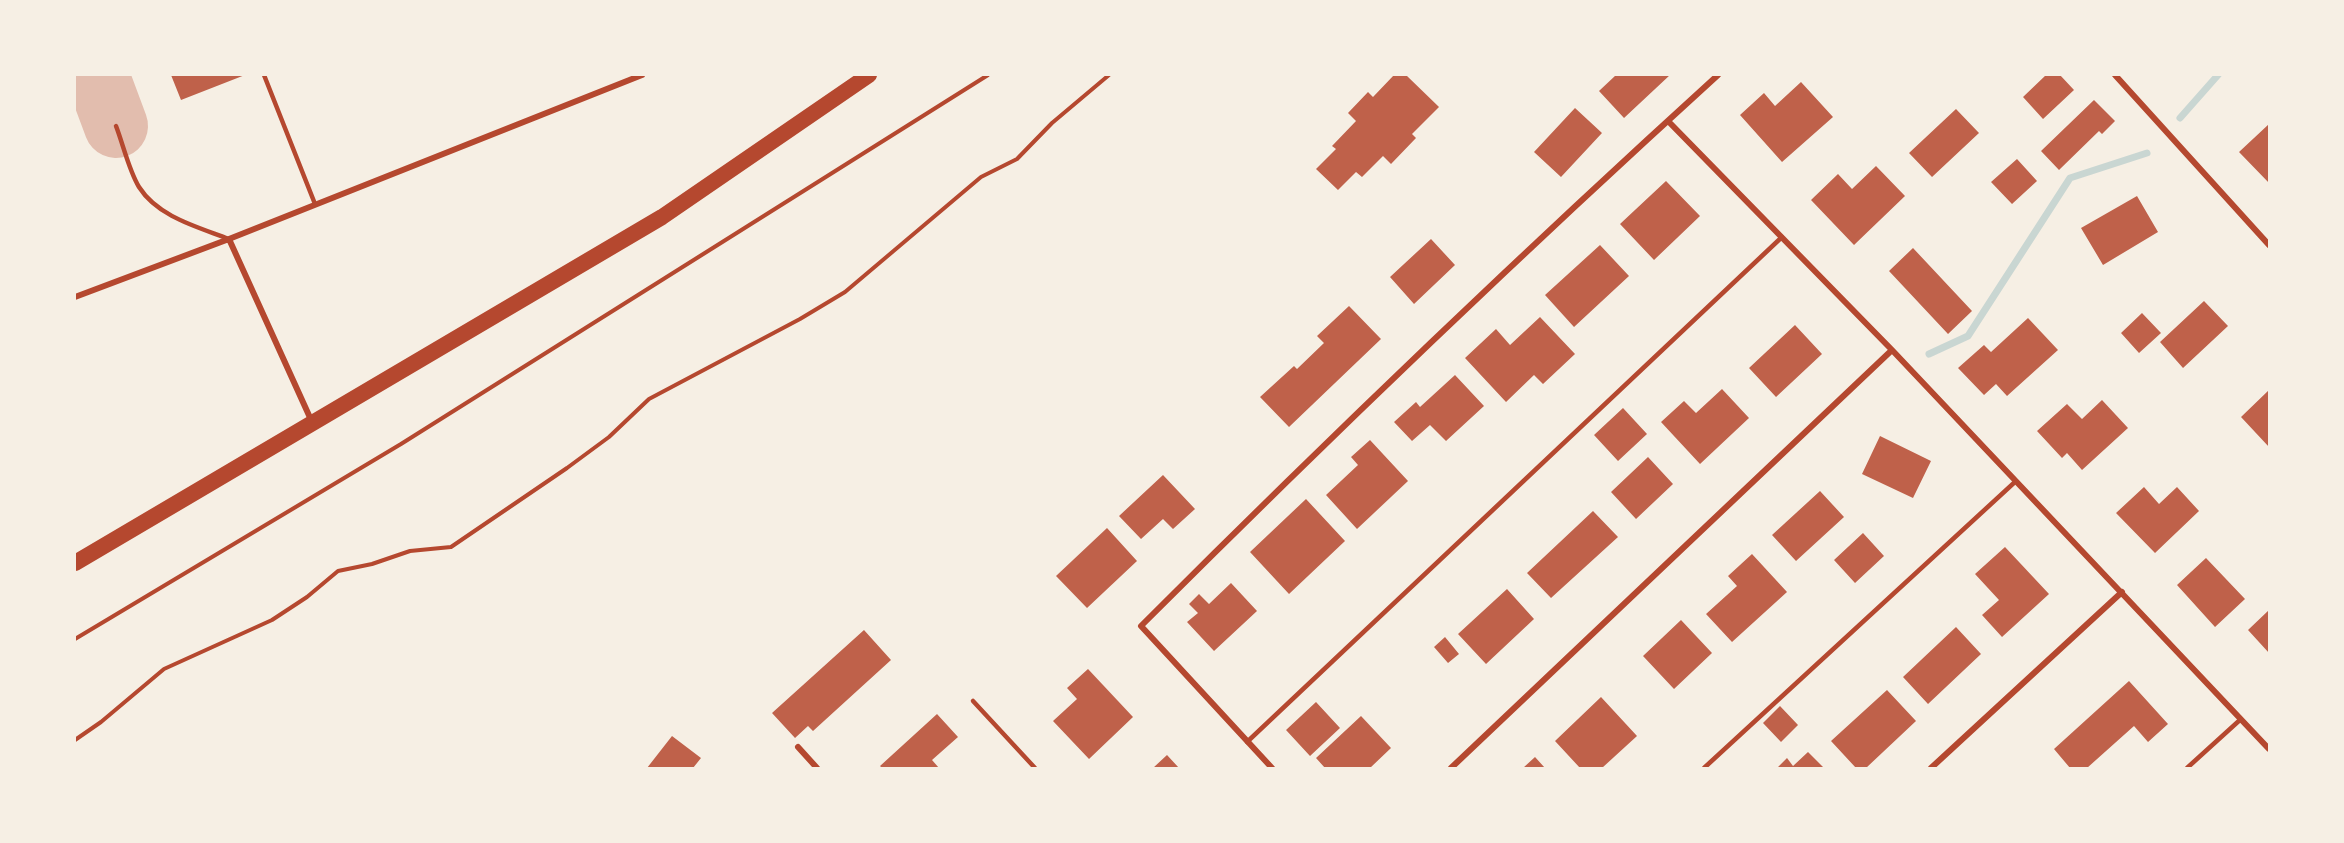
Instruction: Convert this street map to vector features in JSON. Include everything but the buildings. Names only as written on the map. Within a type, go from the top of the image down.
[{"type":"highway","points":[[75,563],[662,217],[869,75]]},
{"type":"street","points":[[75,297],[229,239],[642,75]]},
{"type":"street","points":[[1272,768],[1142,626],[1250,517],[1718,75]]},
{"type":"street","points":[[2115,75],[2269,245]]},
{"type":"street","points":[[1668,121],[1892,350],[2269,749]]},
{"type":"street","points":[[229,239],[312,422]]},
{"type":"street","points":[[1451,768],[1892,350]]},
{"type":"street","points":[[1931,768],[2121,592]]},
{"type":"street","points":[[798,747],[817,768]]},
{"type":"lane","points":[[264,75],[315,204]]},
{"type":"lane","points":[[116,126],[139,186],[157,207],[175,217],[229,239]]},
{"type":"lane","points":[[1248,742],[1782,237]]},
{"type":"lane","points":[[1704,768],[2016,481]]},
{"type":"lane","points":[[973,701],[1035,768]]},
{"type":"lane","points":[[2187,768],[2241,719]]},
{"type":"path","points":[[75,639],[401,444],[988,75]]},
{"type":"path","points":[[75,740],[101,722],[164,669],[272,620],[307,597],[338,571],[372,564],[410,551],[452,547],[609,437],[650,399],[800,320],[845,292],[981,177],[1017,159],[1052,123],[1109,75]]},
{"type":"waterway","points":[[2180,118],[2218,75]]},
{"type":"waterway","points":[[1929,354],[1968,336],[2070,178],[2147,153]]},
{"type":"taxiway","points":[[97,75],[116,126]]}]
